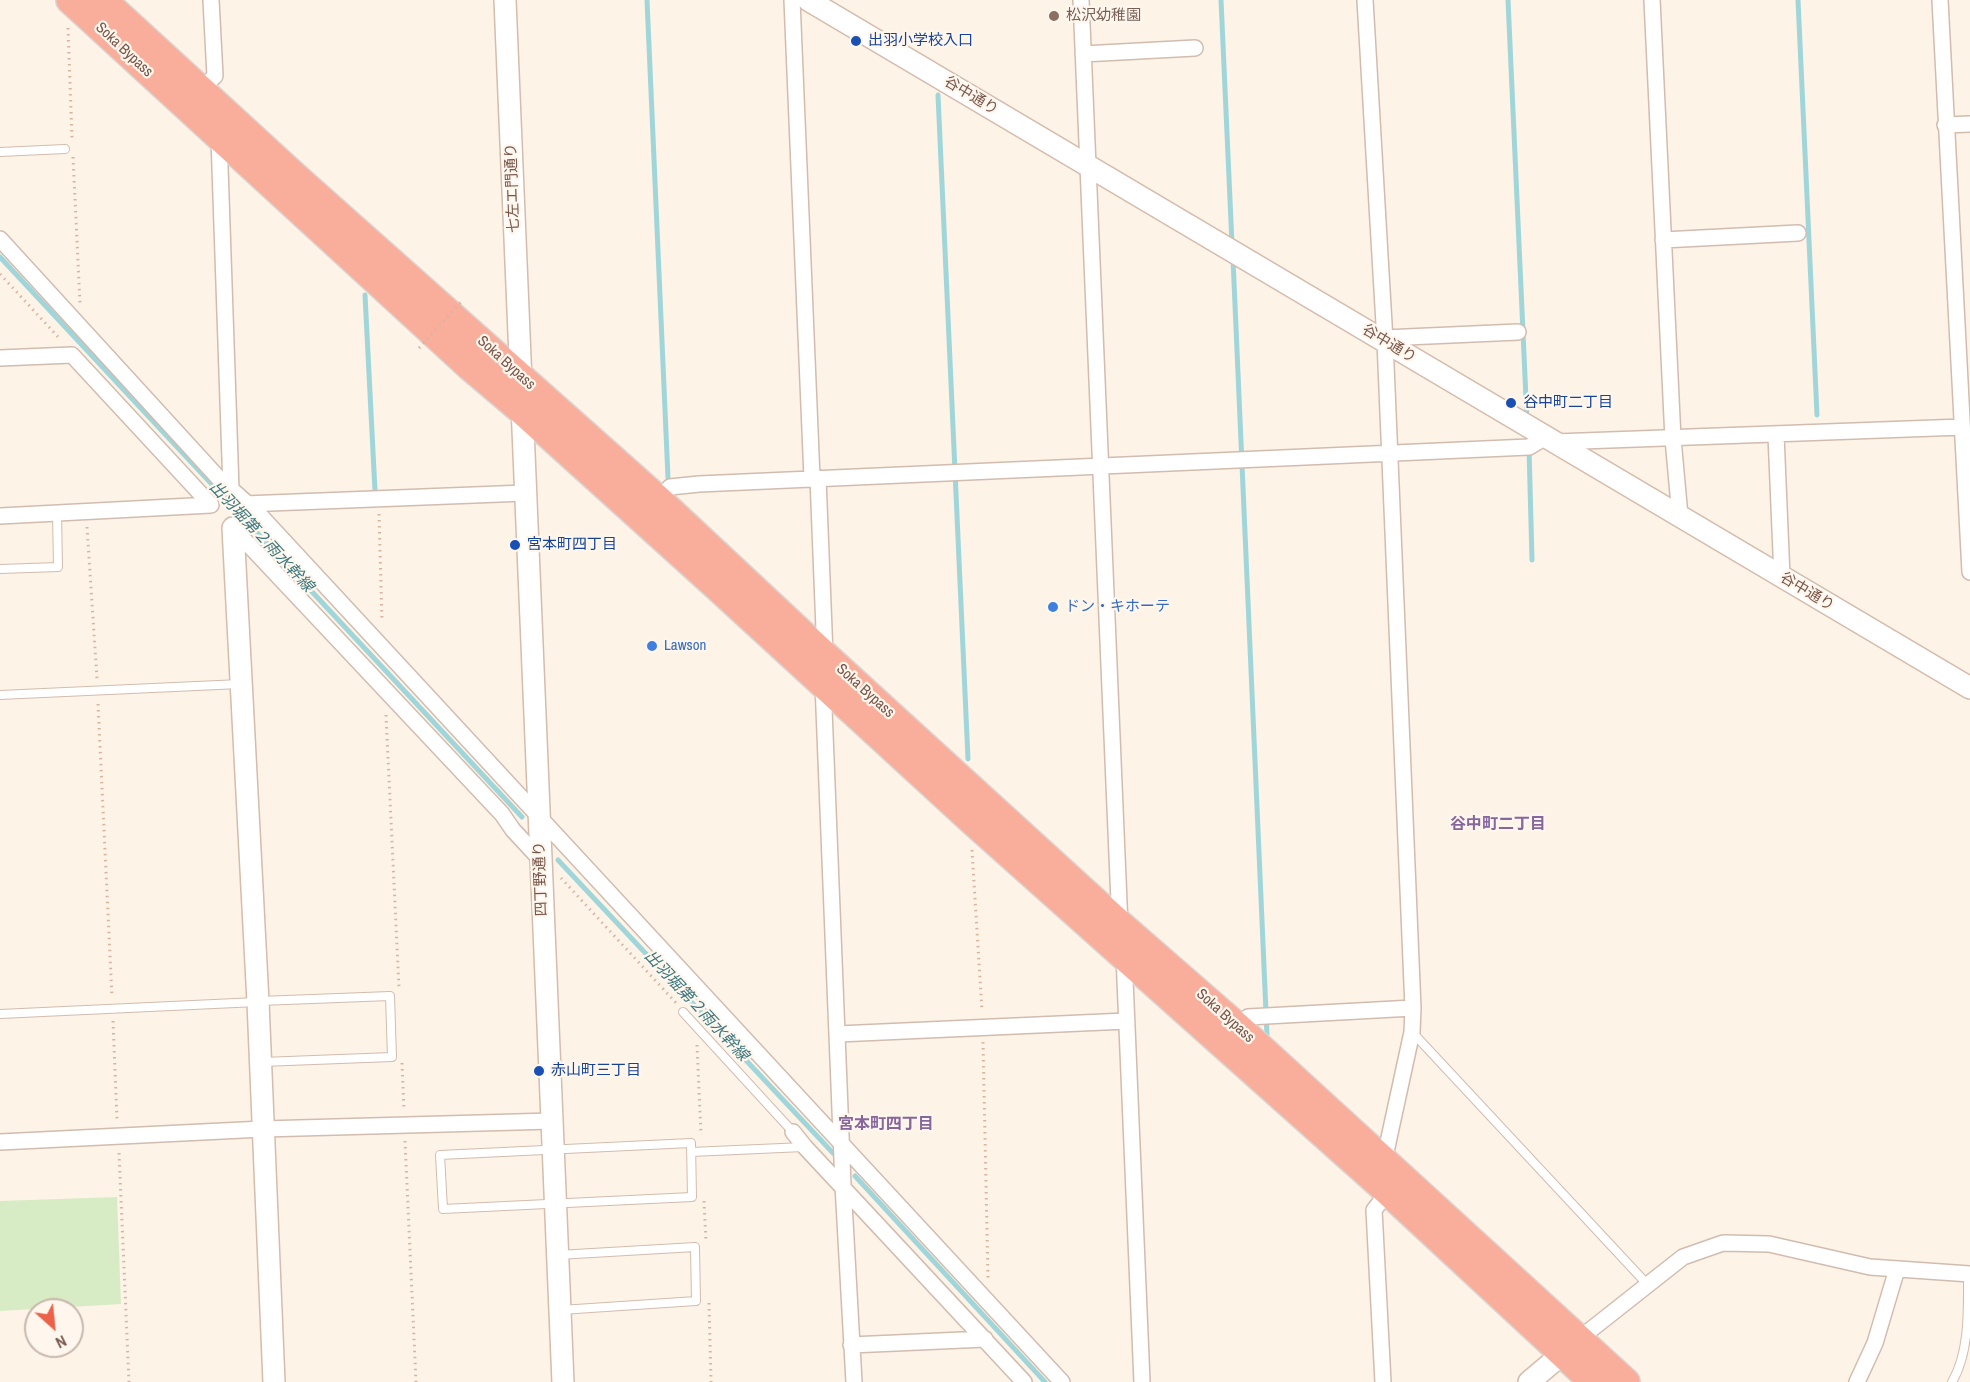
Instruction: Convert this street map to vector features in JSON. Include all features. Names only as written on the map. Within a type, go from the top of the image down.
[{"type":"highway","name":"Soka Bypass","points":[[103,0],[658,499],[1120,924],[1238,1027],[1384,1161],[1570,1347],[1593,1382]]},
{"type":"highway","name":"Soka Bypass","points":[[69,12],[219,138],[1124,958],[1388,1192],[1570,1347],[1626,1382]]},
{"type":"street","points":[[201,90],[215,76],[211,0]]},
{"type":"street","name":"七左エ門通り","points":[[505,0],[520,376]]},
{"type":"street","points":[[792,0],[825,655]]},
{"type":"street","points":[[1081,0],[1142,1382]]},
{"type":"street","points":[[1365,0],[1384,340],[1413,1008],[1412,1032],[1384,1161]]},
{"type":"street","points":[[1652,0],[1673,439],[1680,516]]},
{"type":"street","points":[[1940,0],[1946,125],[1966,409],[1962,427],[1970,572]]},
{"type":"street","name":"谷中通り","points":[[816,2],[1088,166],[1970,688]]},
{"type":"street","points":[[1083,54],[1195,48]]},
{"type":"street","points":[[1946,125],[1970,124]]},
{"type":"street","points":[[219,138],[231,489]]},
{"type":"street","points":[[1663,240],[1798,233]]},
{"type":"street","points":[[0,239],[208,467],[245,504],[258,513],[1062,1382]]},
{"type":"street","points":[[1384,340],[1518,332]]},
{"type":"street","points":[[0,358],[72,355],[211,505],[0,516]]},
{"type":"street","name":"四丁野通り","points":[[520,376],[563,1382]]},
{"type":"street","points":[[658,499],[670,487],[815,478],[1529,447],[1550,440],[1673,439],[1962,427]]},
{"type":"street","points":[[1776,435],[1782,577]]},
{"type":"street","points":[[245,504],[525,493]]},
{"type":"street","points":[[234,528],[258,1001],[274,1382]]},
{"type":"street","points":[[234,528],[540,857]]},
{"type":"street","points":[[823,684],[843,1185],[854,1382]]},
{"type":"street","points":[[1238,1027],[1248,1017],[1413,1008]]},
{"type":"street","points":[[838,1034],[1126,1021]]},
{"type":"street","points":[[0,1142],[263,1129],[552,1121]]},
{"type":"street","points":[[793,1132],[1024,1382]]},
{"type":"street","points":[[1383,1382],[1374,1210],[1388,1192]]},
{"type":"street","points":[[1529,1382],[1683,1257],[1723,1243],[1769,1244],[1870,1267],[1969,1274]]},
{"type":"street","points":[[1857,1382],[1875,1342],[1897,1269]]},
{"type":"street","points":[[851,1345],[985,1339]]},
{"type":"lane","points":[[0,152],[69,149]]},
{"type":"lane","points":[[0,569],[58,567],[57,513]]},
{"type":"lane","points":[[0,695],[242,684]]},
{"type":"lane","points":[[0,1014],[390,996],[392,1057],[260,1062]]},
{"type":"lane","points":[[683,1012],[793,1132]]},
{"type":"lane","points":[[1412,1032],[1647,1284]]},
{"type":"lane","points":[[691,1143],[692,1197],[443,1209],[440,1155],[553,1150],[691,1143]]},
{"type":"lane","points":[[691,1152],[805,1147]]},
{"type":"lane","points":[[557,1255],[695,1247],[696,1301],[560,1310]]},
{"type":"lane","points":[[1952,1382],[1962,1355],[1969,1274]]},
{"type":"path","points":[[69,12],[72,138]]},
{"type":"path","points":[[69,149],[81,326]]},
{"type":"path","points":[[0,274],[70,350],[72,355]]},
{"type":"path","points":[[419,348],[461,302]]},
{"type":"path","points":[[378,498],[383,648]]},
{"type":"path","points":[[86,512],[98,689],[129,1382]]},
{"type":"path","points":[[971,846],[983,1028],[989,1304]]},
{"type":"path","points":[[540,857],[683,1012]]},
{"type":"path","points":[[697,1028],[702,1151]]},
{"type":"path","points":[[704,1196],[706,1243]]},
{"type":"path","points":[[709,1302],[711,1382]]},
{"type":"green space","points":[[117,1197],[121,1304],[84,1306],[84,1298],[24,1298],[24,1310],[0,1311],[0,1201]]},
{"type":"waterway","points":[[647,0],[668,478]]},
{"type":"waterway","points":[[1221,0],[1232,244]]},
{"type":"waterway","points":[[1508,0],[1527,421]]},
{"type":"waterway","points":[[1798,0],[1817,415]]},
{"type":"waterway","points":[[938,95],[968,759]]},
{"type":"waterway","name":"出羽堀第２雨水幹線","points":[[0,257],[522,817]]},
{"type":"waterway","points":[[1233,259],[1267,1035]]},
{"type":"waterway","points":[[365,295],[375,491]]},
{"type":"waterway","points":[[1529,448],[1532,560]]},
{"type":"waterway","name":"出羽堀第２雨水幹線","points":[[558,860],[833,1153]]},
{"type":"waterway","name":"出羽堀第２雨水幹線","points":[[855,1176],[1045,1382]]},
{"type":"place","name":"松沢幼稚園","points":[[1054,16]]},
{"type":"place","name":"出羽小学校入口","points":[[856,41]]},
{"type":"place","name":"谷中町二丁目","points":[[1511,403]]},
{"type":"place","name":"宮本町四丁目","points":[[515,545]]},
{"type":"place","name":"ドン・キホーテ","points":[[1053,607]]},
{"type":"place","name":"Lawson","points":[[652,646]]},
{"type":"place","name":"赤山町三丁目","points":[[539,1071]]},
{"type":"district","name":"谷中町二丁目","points":[[1498,825]]},
{"type":"district","name":"宮本町四丁目","points":[[886,1125]]}]
